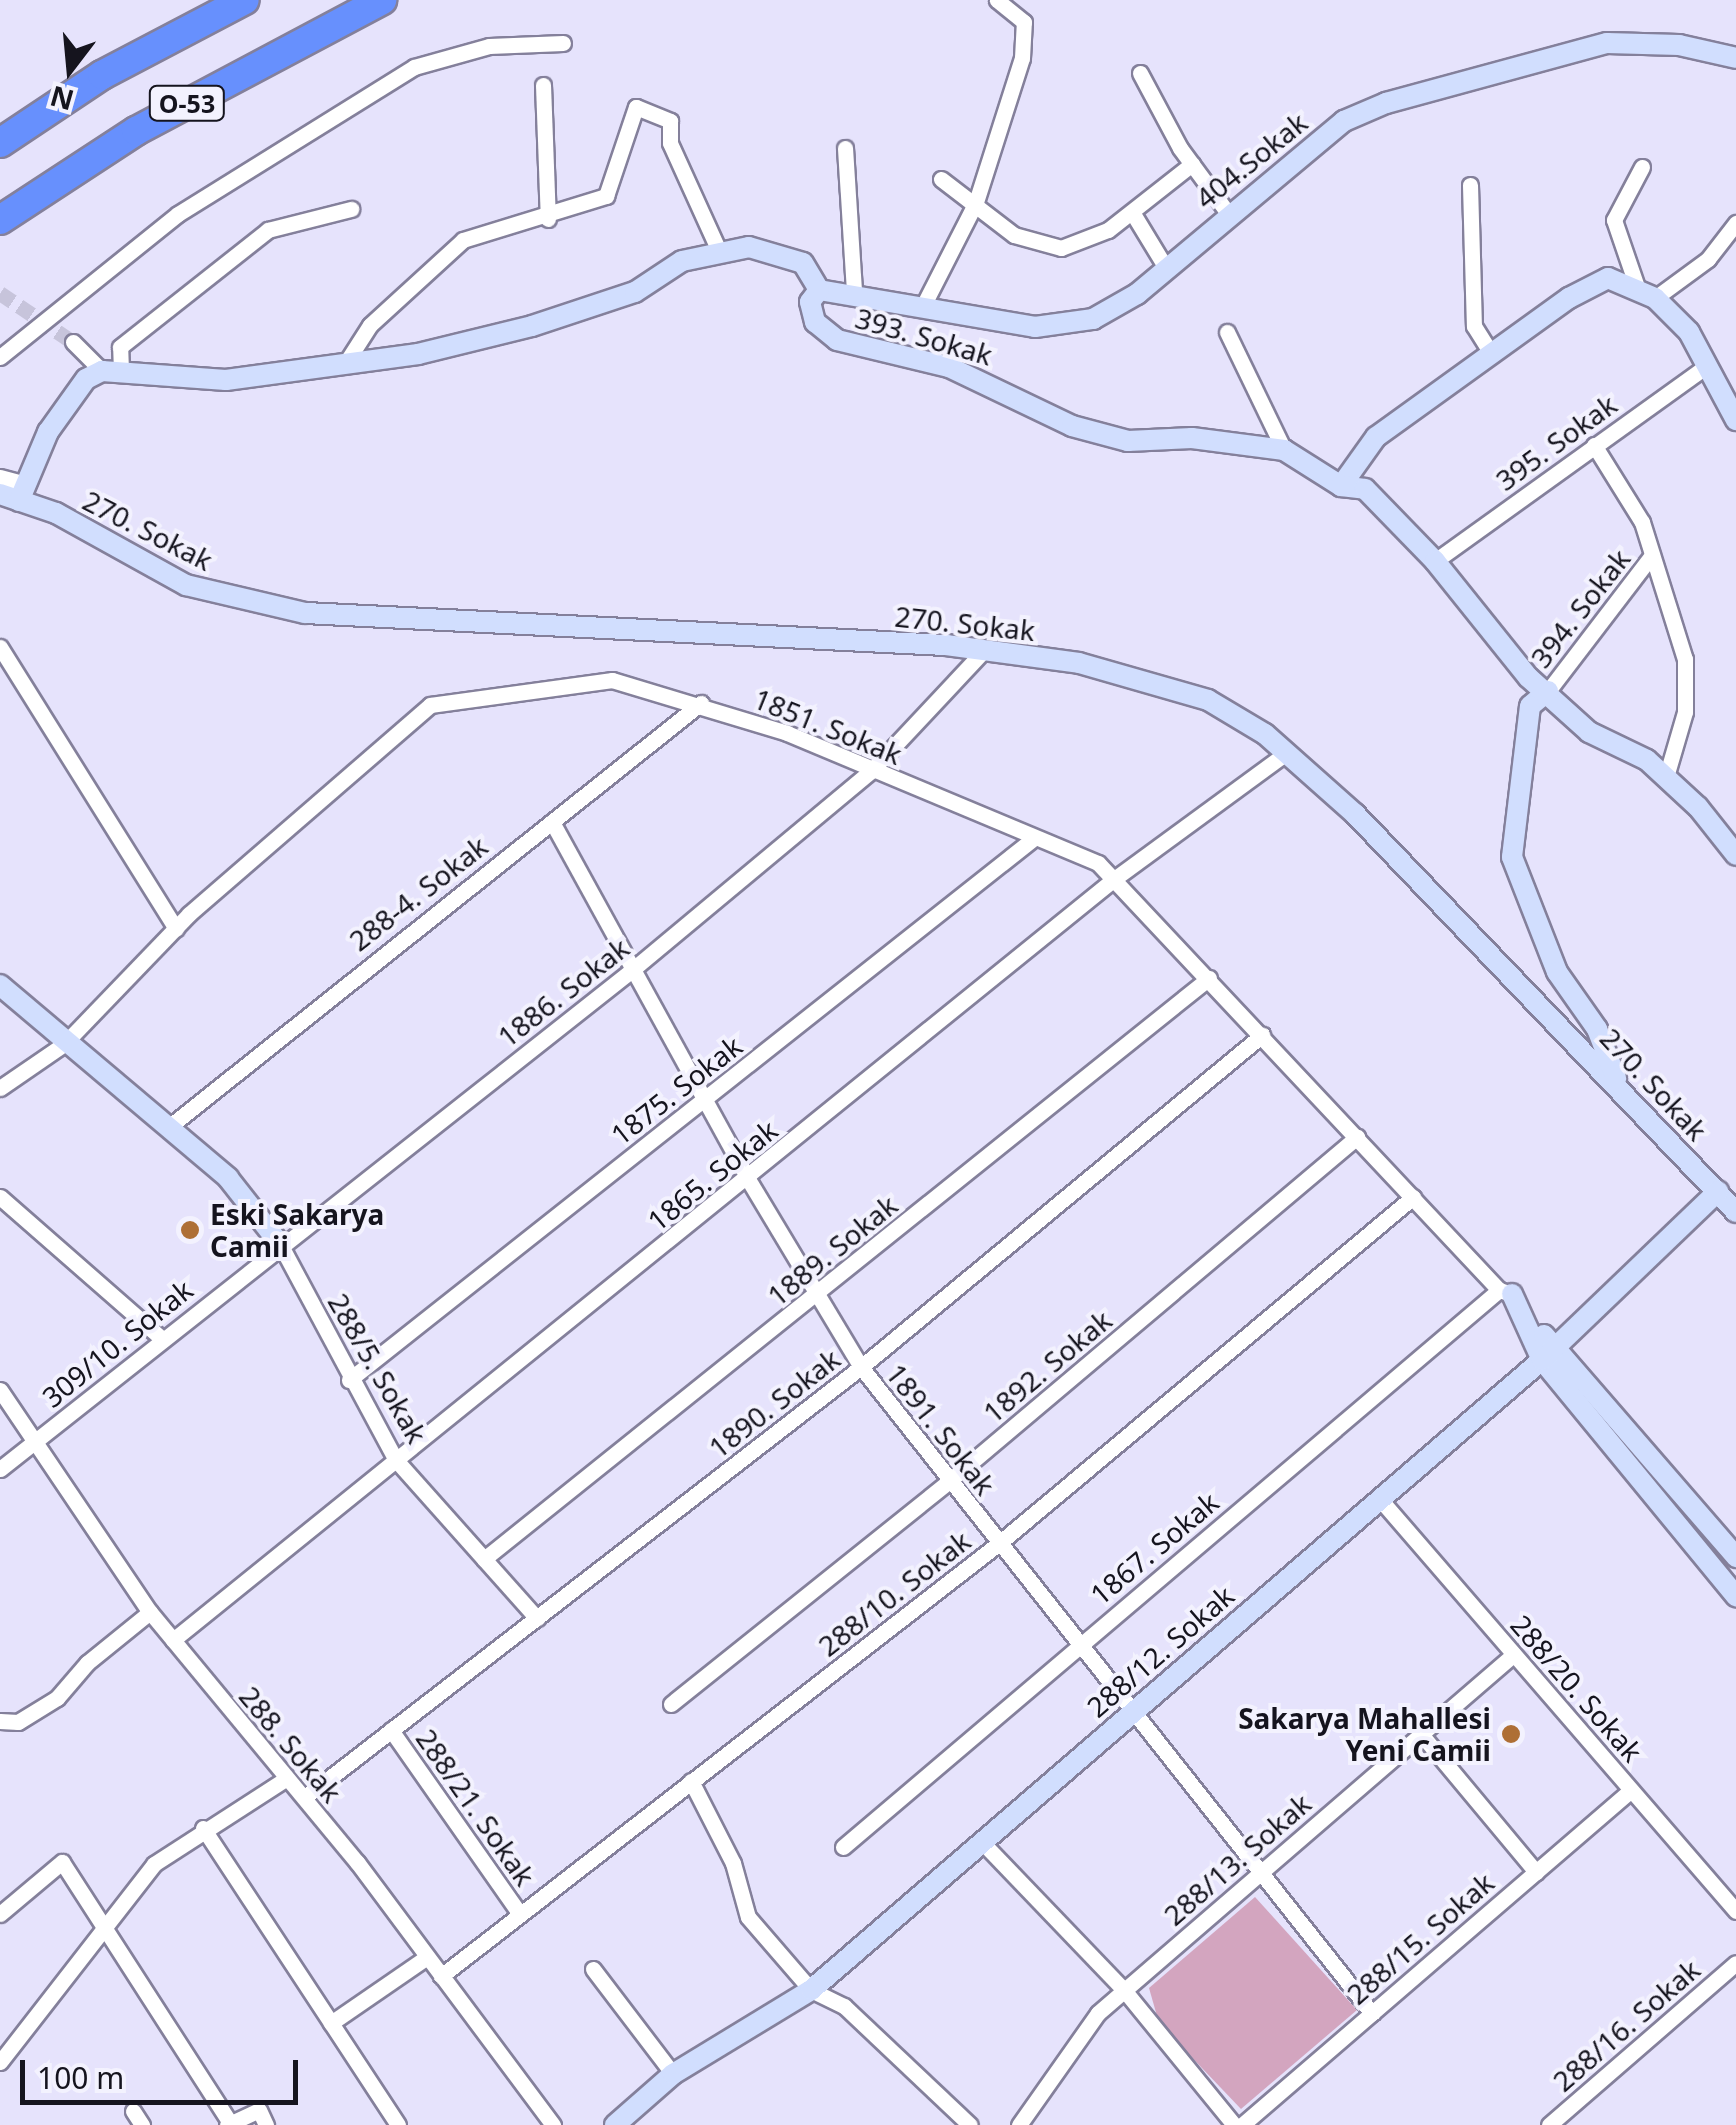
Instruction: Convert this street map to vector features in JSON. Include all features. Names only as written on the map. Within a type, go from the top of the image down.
[{"type":"highway","name":"O-53","points":[[0,143],[102,76],[244,0]]},
{"type":"highway","name":"O-53","points":[[0,220],[136,131],[382,0]]},
{"type":"street","points":[[922,308],[976,202],[1027,31],[1020,16],[997,0]]},
{"type":"street","points":[[0,357],[178,214],[414,66],[490,46],[563,43]]},
{"type":"street","name":"404.Sokak","points":[[819,290],[854,292],[1035,327],[1093,318],[1166,268],[1344,121],[1386,103],[1607,44],[1680,45],[1736,58]]},
{"type":"street","points":[[1140,73],[1192,164],[1228,213]]},
{"type":"street","points":[[542,84],[548,220]]},
{"type":"street","points":[[346,364],[370,325],[463,240],[548,220],[606,196],[636,107],[670,121],[670,143],[720,253]]},
{"type":"street","points":[[845,148],[854,292]]},
{"type":"street","points":[[941,179],[976,202],[1014,235],[1061,248],[1108,230],[1192,164]]},
{"type":"street","points":[[1642,168],[1614,220],[1646,293]]},
{"type":"street","points":[[1470,186],[1474,326],[1492,355]]},
{"type":"street","points":[[111,371],[120,347],[268,230],[351,209]]},
{"type":"street","points":[[1132,212],[1166,268]]},
{"type":"street","points":[[1646,293],[1708,258],[1736,223]]},
{"type":"street","points":[[0,478],[15,493],[48,432],[86,379],[111,371],[226,380],[346,364],[532,326],[636,292],[682,261],[749,247],[804,263],[819,290]]},
{"type":"street","points":[[1341,486],[1376,437],[1569,298],[1608,278],[1646,293],[1689,332],[1736,420]]},
{"type":"street","name":"393. Sokak","points":[[819,290],[810,302],[815,322],[837,340],[949,367],[1072,426],[1128,441],[1192,438],[1284,450],[1341,486],[1365,489],[1435,561],[1528,677],[1589,732],[1666,777],[1736,855]]},
{"type":"street","points":[[1227,332],[1284,450]]},
{"type":"street","points":[[73,342],[111,371]]},
{"type":"street","name":"395. Sokak","points":[[1435,561],[1708,365]]},
{"type":"street","name":"394. Sokak","points":[[1594,445],[1642,522],[1680,637],[1688,688],[1666,777]]},
{"type":"street","name":"270. Sokak","points":[[15,493],[122,546],[186,585],[306,613],[985,650],[1149,678],[1208,700],[1286,753],[1355,814],[1736,1212]]},
{"type":"street","name":"394. Sokak","points":[[1548,691],[1652,555]]},
{"type":"street","points":[[0,646],[176,929]]},
{"type":"street","name":"1886. Sokak","points":[[280,1244],[632,970],[871,771],[985,650]]},
{"type":"street","name":"1851. Sokak","points":[[0,1088],[64,1044],[176,929],[430,705],[612,680],[700,703],[1098,863],[1505,1292]]},
{"type":"street","points":[[1548,691],[1530,706],[1512,857],[1557,972],[1597,1029],[1620,1089]]},
{"type":"street","name":"288-4. Sokak","points":[[170,1126],[700,703]]},
{"type":"street","name":"1865. Sokak","points":[[173,1640],[748,1180],[1114,879],[1286,753]]},
{"type":"street","name":"1891. Sokak","points":[[552,822],[748,1180],[862,1367],[1130,1713],[1372,2013]]},
{"type":"street","name":"1875. Sokak","points":[[348,1380],[1034,838]]},
{"type":"street","name":"1889. Sokak","points":[[484,1559],[1209,978]]},
{"type":"street","name":"288/5. Sokak","points":[[0,985],[64,1044],[170,1126],[228,1178],[280,1244],[348,1380],[396,1460],[537,1618]]},
{"type":"street","name":"1890. Sokak","points":[[304,1797],[862,1367],[1262,1035]]},
{"type":"street","name":"1892. Sokak","points":[[671,1704],[949,1481],[1357,1138]]},
{"type":"street","name":"288/12. Sokak","points":[[616,2125],[672,2074],[811,1990],[1546,1352],[1718,1192]]},
{"type":"street","points":[[0,1196],[162,1339]]},
{"type":"street","name":"288/10. Sokak","points":[[440,1976],[998,1544],[1413,1197]]},
{"type":"street","name":"309/10. Sokak","points":[[0,1469],[280,1244]]},
{"type":"street","points":[[1505,1292],[1546,1352],[1736,1596]]},
{"type":"street","name":"1867. Sokak","points":[[843,1847],[1077,1645],[1505,1292]]},
{"type":"street","points":[[1546,1352],[1736,1557]]},
{"type":"street","name":"288. Sokak","points":[[0,1390],[150,1612],[284,1780],[304,1797],[552,2125]]},
{"type":"street","name":"288/20. Sokak","points":[[1380,1498],[1736,1912]]},
{"type":"street","points":[[0,1721],[18,1722],[56,1698],[87,1663],[150,1612]]},
{"type":"street","name":"288/13. Sokak","points":[[1019,2125],[1098,2012],[1514,1654]]},
{"type":"street","name":"288/21. Sokak","points":[[391,1730],[519,1913]]},
{"type":"street","points":[[1421,1734],[1536,1872]]},
{"type":"street","points":[[0,2062],[154,1864],[203,1828],[284,1780]]},
{"type":"street","points":[[692,1781],[733,1863],[748,1917],[811,1990],[844,2006],[970,2125]]},
{"type":"street","name":"288/15. Sokak","points":[[1242,2125],[1631,1790]]},
{"type":"street","points":[[203,1828],[398,2125]]},
{"type":"street","points":[[982,1842],[1124,1990],[1234,2125]]},
{"type":"street","points":[[0,1914],[62,1862],[228,2124],[258,2110],[266,2125]]},
{"type":"street","points":[[332,2023],[427,1956]]},
{"type":"street","name":"288/16. Sokak","points":[[1549,2125],[1736,1963]]},
{"type":"street","points":[[593,1969],[672,2074]]},
{"type":"shaded area","points":[[1255,1897],[1357,2010],[1241,2109],[1159,2023],[1149,1988]]},
{"type":"tunnel","points":[[0,293],[73,342]]},
{"type":"place","name":"Eski Sakarya Camii","points":[[190,1230]]},
{"type":"place","name":"Sakarya Mahallesi Yeni Camii","points":[[1511,1734]]}]
